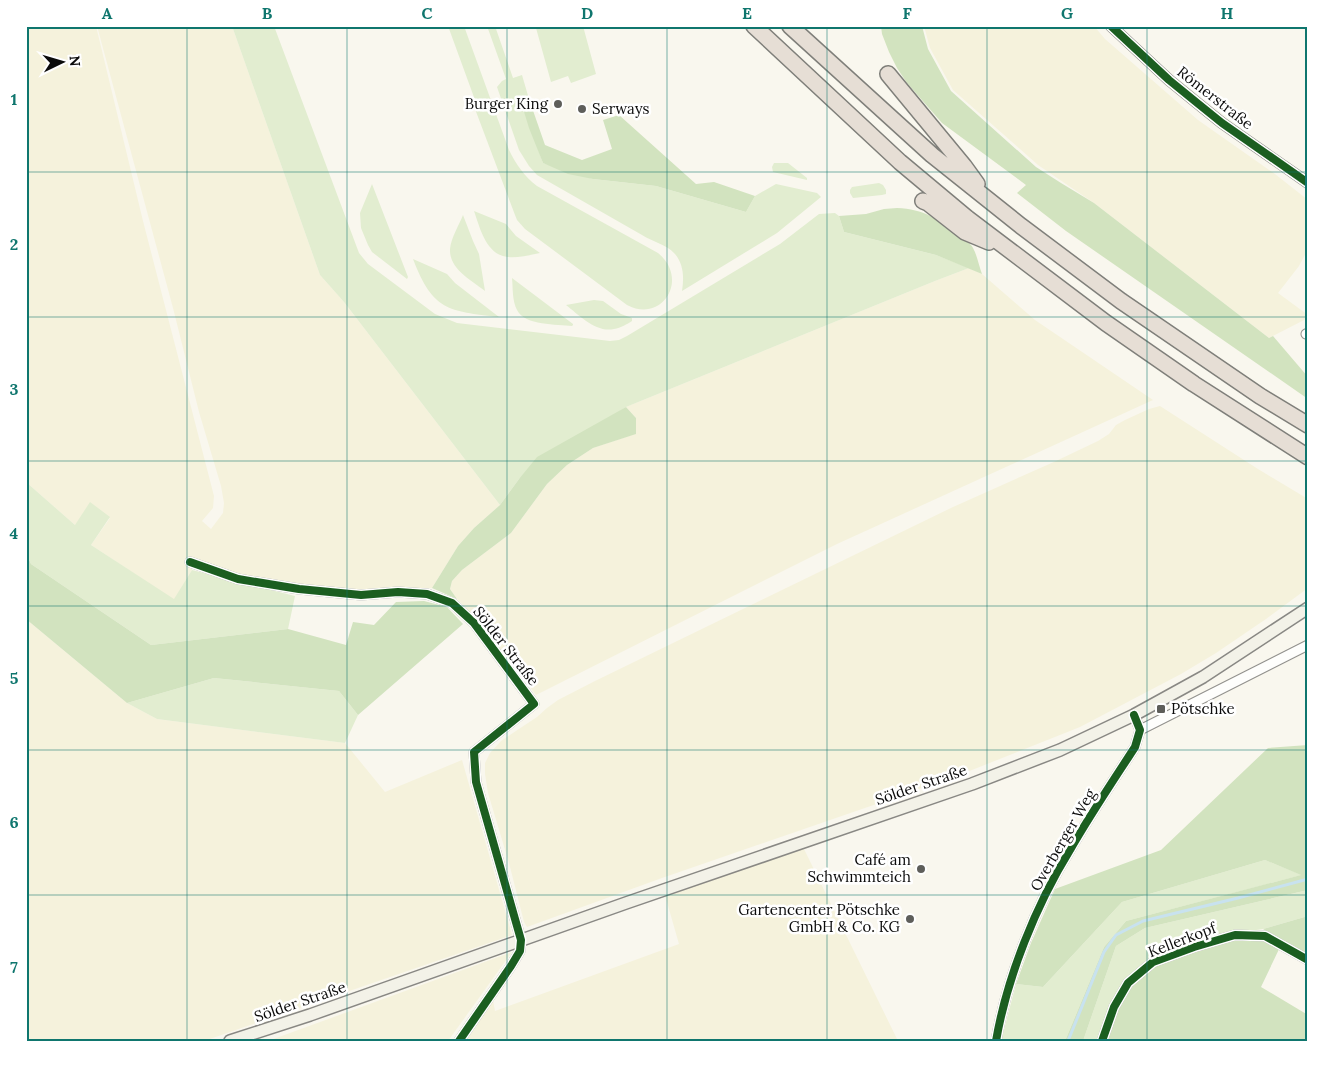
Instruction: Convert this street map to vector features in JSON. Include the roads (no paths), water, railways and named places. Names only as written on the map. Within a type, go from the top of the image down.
[{"type":"highway","points":[[754,26],[900,162],[967,218],[1106,323],[1178,373],[1308,457]]},
{"type":"highway","points":[[790,26],[932,155],[1021,226],[1121,301],[1260,396],[1308,425]]},
{"type":"highway","points":[[888,74],[964,166],[986,197]]},
{"type":"highway","points":[[923,201],[965,232],[1013,253]]},
{"type":"main road","name":"Sölder Straße","points":[[230,1041],[310,1015],[991,777],[1060,750],[1134,715],[1202,677],[1308,608]]},
{"type":"street","name":"Römerstraße","points":[[1116,28],[1196,102],[1222,123],[1308,183]]},
{"type":"street","name":"Sölder Straße","points":[[190,562],[238,579],[300,589],[361,595],[398,592],[427,594],[452,603],[474,623],[534,704],[474,752],[476,782],[521,940]]},
{"type":"street","points":[[1134,715],[1140,730],[1308,645]]},
{"type":"street","name":"Overberger Weg","points":[[996,1041],[1011,982],[1045,895],[1069,851],[1135,747],[1140,730]]},
{"type":"street","name":"Kellerkopf","points":[[1102,1041],[1114,1007],[1128,983],[1153,962],[1235,935],[1265,936],[1308,960]]},
{"type":"street","points":[[459,1041],[511,966],[520,951],[521,940]]},
{"type":"waterway","points":[[1068,1041],[1104,952],[1116,935],[1143,921],[1308,879]]},
{"type":"place","name":"Burger King","points":[[558,104]]},
{"type":"place","name":"Serways","points":[[582,109]]},
{"type":"place","name":"Pötschke","points":[[1161,709]]},
{"type":"place","name":"Café am Schwimmteich","points":[[921,869]]},
{"type":"place","name":"Gartencenter Pötschke GmbH & Co. KG","points":[[910,919]]}]
